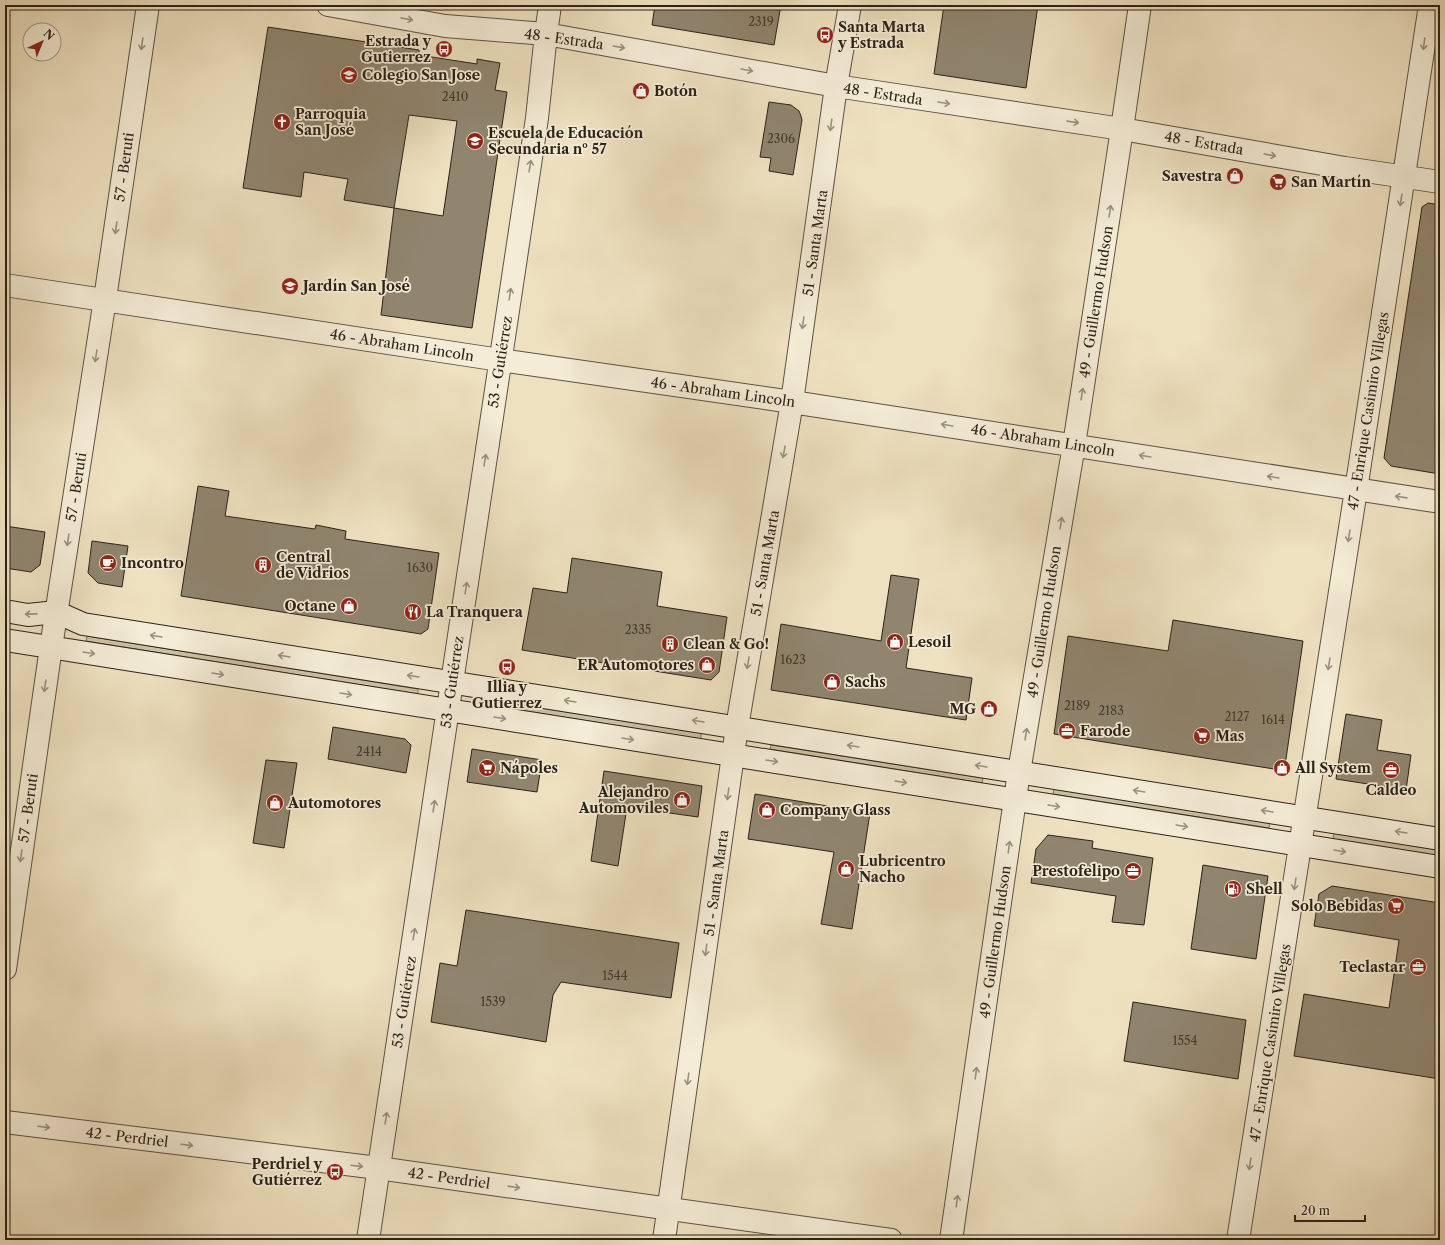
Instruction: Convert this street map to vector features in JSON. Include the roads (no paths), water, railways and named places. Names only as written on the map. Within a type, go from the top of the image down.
[{"type":"street","name":"57 - Beruti","points":[[5,969],[56,612],[105,299],[148,5]]},
{"type":"street","name":"48 - Estrada","points":[[328,5],[446,26],[546,34],[836,86],[1065,122],[1122,129],[1345,168],[1440,182]]},
{"type":"street","name":"53 - Gutiérrez","points":[[368,1240],[537,118],[550,5]]},
{"type":"street","name":"51 - Santa Marta","points":[[664,1240],[737,727],[792,402],[836,86],[850,5]]},
{"type":"street","name":"49 - Guillermo Hudson","points":[[951,1240],[1019,772],[1074,445],[1140,5]]},
{"type":"street","name":"47 - Enrique Casimiro Villegas","points":[[1238,1240],[1306,817],[1430,5]]},
{"type":"street","name":"46 - Abraham Lincoln","points":[[5,285],[500,360],[792,402],[1440,502]]},
{"type":"street","points":[[5,611],[28,615],[56,612],[83,624],[1440,839]]},
{"type":"street","points":[[5,640],[1440,867]]},
{"type":"street","name":"42 - Perdriel","points":[[5,1122],[378,1168],[891,1240]]},
{"type":"place","name":"Santa Marta y Estrada","points":[[825,35]]},
{"type":"place","name":"Estrada y Gutierrez","points":[[444,49]]},
{"type":"place","name":"Colegio San Jose","points":[[349,75]]},
{"type":"place","name":"Botón","points":[[641,91]]},
{"type":"place","name":"Parroquia San José","points":[[282,122]]},
{"type":"place","name":"Escuela de Educación Secundaria nº 57","points":[[475,141]]},
{"type":"place","name":"Savestra","points":[[1235,176]]},
{"type":"place","name":"San Martín","points":[[1278,182]]},
{"type":"place","name":"Jardín San José","points":[[290,286]]},
{"type":"place","name":"Incontro","points":[[108,563]]},
{"type":"place","name":"Central de Vidrios","points":[[263,565]]},
{"type":"place","name":"Octane","points":[[349,606]]},
{"type":"place","name":"La Tranquera","points":[[413,612]]},
{"type":"place","name":"Lesoil","points":[[895,642]]},
{"type":"place","name":"Clean & Go!","points":[[670,644]]},
{"type":"place","name":"ER Automotores","points":[[707,665]]},
{"type":"place","name":"Illia y Gutierrez","points":[[507,667]]},
{"type":"place","name":"Sachs","points":[[832,682]]},
{"type":"place","name":"MG","points":[[989,709]]},
{"type":"place","name":"Farode","points":[[1067,731]]},
{"type":"place","name":"Mas","points":[[1202,736]]},
{"type":"place","name":"Nápoles","points":[[487,768]]},
{"type":"place","name":"All System","points":[[1282,768]]},
{"type":"place","name":"Caldeo","points":[[1391,770]]},
{"type":"place","name":"Alejandro Automoviles","points":[[682,800]]},
{"type":"place","name":"Automotores","points":[[275,803]]},
{"type":"place","name":"Company Glass","points":[[767,810]]},
{"type":"place","name":"Lubricentro Nacho","points":[[846,869]]},
{"type":"place","name":"Prestofelipo","points":[[1133,871]]},
{"type":"place","name":"Shell","points":[[1233,889]]},
{"type":"place","name":"Solo Bebidas","points":[[1396,906]]},
{"type":"place","name":"Teclastar","points":[[1418,967]]},
{"type":"place","name":"Perdriel y Gutiérrez","points":[[335,1172]]}]
